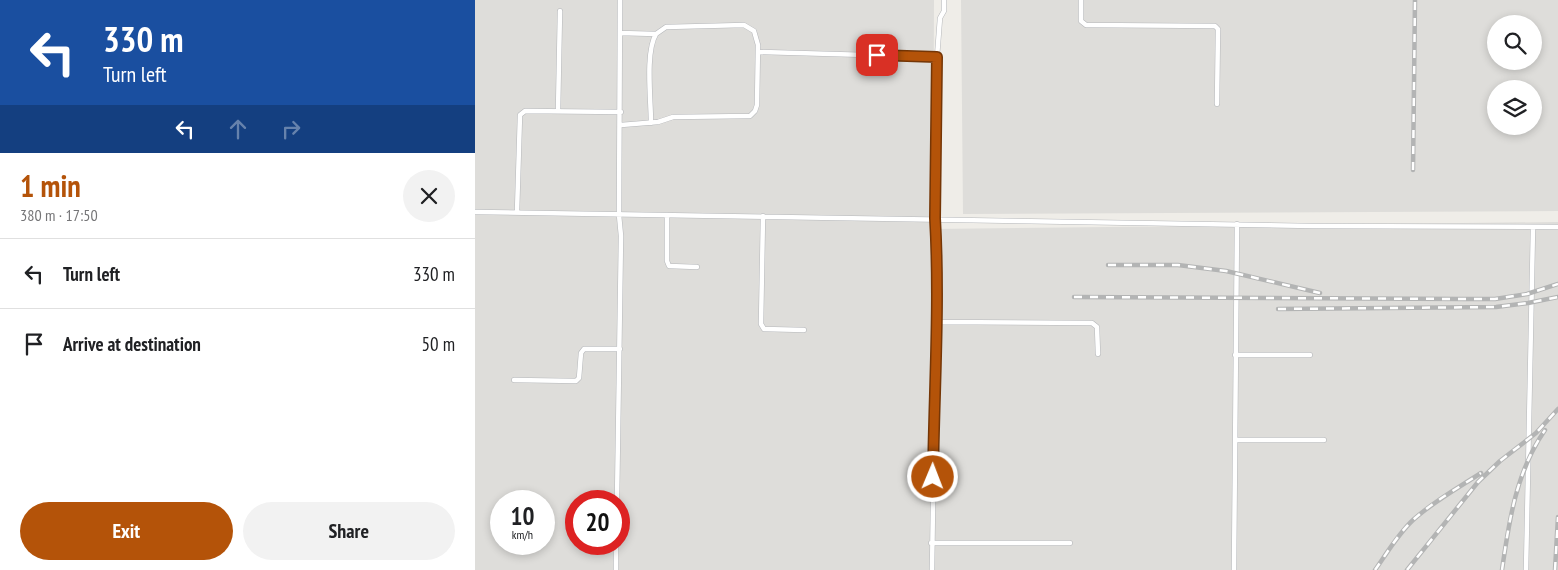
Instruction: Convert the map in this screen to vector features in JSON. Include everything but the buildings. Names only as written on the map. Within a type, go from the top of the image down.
[{"type":"lane","points":[[617,490],[621,236],[619,215],[621,125],[620,0]]},
{"type":"lane","points":[[931,570],[937,243],[935,218],[937,57],[940,18],[944,11],[944,0]]},
{"type":"lane","points":[[1081,0],[1081,21],[1086,25],[1215,26],[1218,29],[1217,104]]},
{"type":"lane","points":[[558,111],[560,11]]},
{"type":"lane","points":[[621,125],[651,123],[658,122],[673,117],[749,116],[755,111],[757,105],[758,45],[754,31],[744,25],[666,27],[656,34],[652,40],[650,55],[651,123]]},
{"type":"lane","points":[[620,33],[656,34]]},
{"type":"lane","points":[[758,52],[937,57]]},
{"type":"lane","points":[[517,212],[520,115],[525,111],[621,112]]},
{"type":"lane","points":[[475,212],[1558,228]]},
{"type":"lane","points":[[667,215],[667,261],[669,266],[697,266]]},
{"type":"lane","points":[[763,216],[761,324],[764,329],[804,330]]},
{"type":"lane","points":[[1234,570],[1237,224]]},
{"type":"lane","points":[[1526,570],[1533,228]]},
{"type":"lane","points":[[936,322],[1092,323],[1097,327],[1098,354]]},
{"type":"lane","points":[[514,380],[576,381],[579,378],[581,352],[584,349],[620,350]]},
{"type":"lane","points":[[1235,355],[1309,355]]},
{"type":"lane","points":[[1235,440],[1324,440]]},
{"type":"lane","points":[[931,543],[1070,543]]},
{"type":"lane","points":[[616,555],[616,570]]},
{"type":"shaded area","points":[[475,0],[934,0],[933,229],[1558,222],[1558,570],[475,570]]},
{"type":"shaded area","points":[[961,0],[1558,0],[1558,211],[963,214]]},
{"type":"railway","points":[[1413,170],[1415,0]]},
{"type":"railway","points":[[1108,265],[1178,265],[1226,271],[1320,293]]},
{"type":"railway","points":[[1074,297],[1495,299],[1527,294],[1558,284]]},
{"type":"railway","points":[[1278,309],[1496,307],[1558,297]]},
{"type":"railway","points":[[1407,570],[1478,482],[1500,461],[1536,433],[1558,409]]},
{"type":"railway","points":[[1502,570],[1511,515],[1520,480],[1535,446],[1545,430]]},
{"type":"railway","points":[[1375,570],[1398,537],[1413,520],[1481,473]]},
{"type":"railway","points":[[1555,570],[1558,517]]},
{"type":"route","points":[[877,55],[937,57],[936,352],[934,372],[933,477]]}]
